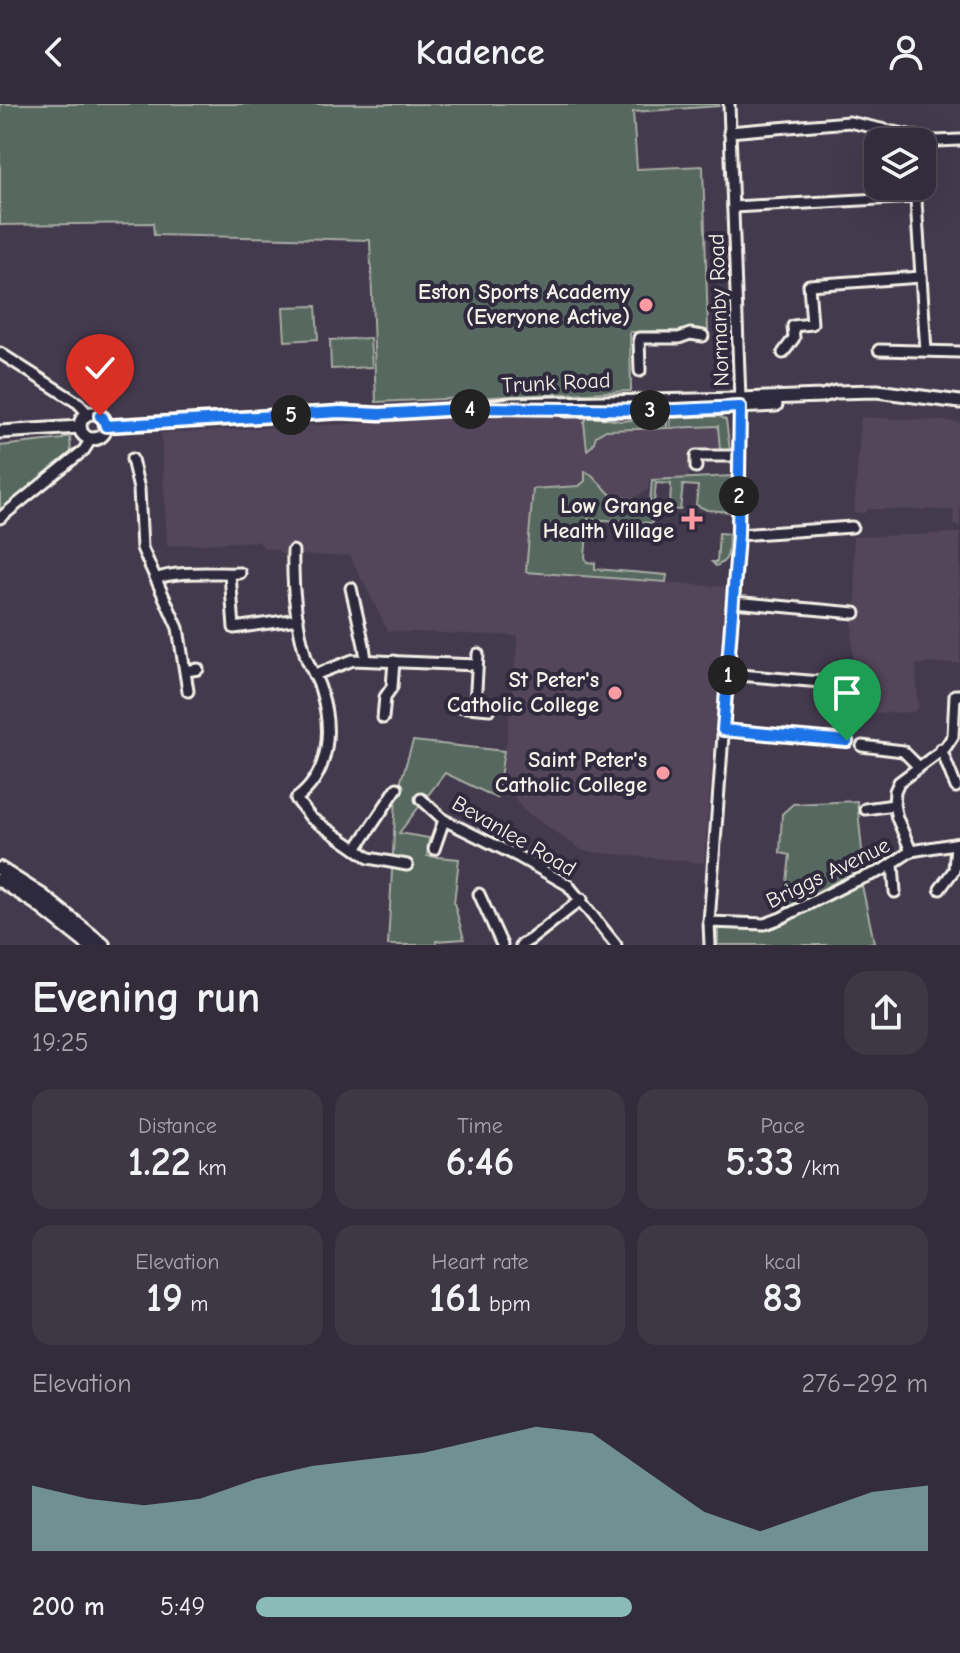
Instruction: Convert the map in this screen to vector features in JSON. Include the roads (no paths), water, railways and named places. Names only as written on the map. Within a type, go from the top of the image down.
[{"type":"highway","points":[[0,869],[59,908],[103,945]]},
{"type":"highway","points":[[0,880],[36,903],[89,945]]},
{"type":"main road","name":"Trunk Road","points":[[106,426],[340,412],[380,414],[512,404],[694,399],[740,403],[836,392],[877,391],[960,402]]},
{"type":"main road","points":[[88,414],[103,418],[106,426],[101,436],[91,439],[83,435],[80,427],[88,414]]},
{"type":"main road","points":[[0,432],[80,427]]},
{"type":"street","name":"Normanby Road","points":[[710,945],[709,922],[738,535],[740,403],[729,104]]},
{"type":"street","points":[[729,132],[849,122],[872,128]]},
{"type":"street","points":[[936,141],[960,140]]},
{"type":"street","points":[[733,207],[864,195]]},
{"type":"street","points":[[916,200],[926,351]]},
{"type":"street","points":[[783,353],[794,338],[793,326],[812,324],[809,285],[921,277]]},
{"type":"street","points":[[640,371],[639,338],[679,338],[690,334],[703,336]]},
{"type":"street","points":[[879,350],[960,352]]},
{"type":"street","points":[[0,353],[78,403],[88,414]]},
{"type":"street","points":[[0,518],[84,450],[91,439]]},
{"type":"street","points":[[696,467],[696,456],[739,456]]},
{"type":"street","points":[[132,459],[139,489],[142,548],[178,628],[188,691]]},
{"type":"street","points":[[738,535],[852,527]]},
{"type":"street","points":[[293,551],[292,574],[298,619],[307,659],[321,690],[327,747],[320,774],[309,789],[296,799],[311,818],[369,858],[407,865]]},
{"type":"street","points":[[156,579],[163,576],[230,573],[234,633],[298,619]]},
{"type":"street","points":[[351,588],[366,660]]},
{"type":"street","points":[[733,602],[855,613]]},
{"type":"street","points":[[314,675],[353,660],[478,660],[475,707]]},
{"type":"street","points":[[383,718],[385,697],[392,687],[394,661]]},
{"type":"street","points":[[186,671],[198,669]]},
{"type":"street","points":[[728,674],[844,684]]},
{"type":"street","points":[[911,851],[897,818],[895,791],[899,782],[945,748],[953,736],[958,695]]},
{"type":"street","points":[[457,706],[490,709]]},
{"type":"street","points":[[723,730],[847,741]]},
{"type":"street","points":[[862,746],[903,751],[918,766]]},
{"type":"street","points":[[941,749],[956,787]]},
{"type":"street","points":[[356,849],[397,788]]},
{"type":"street","name":"Bevanlee Road","points":[[421,799],[444,820],[568,885],[616,945]]},
{"type":"street","points":[[865,809],[894,805]]},
{"type":"street","points":[[434,849],[444,820]]},
{"type":"street","points":[[940,889],[954,870],[958,843]]},
{"type":"street","name":"Briggs Avenue","points":[[709,922],[765,924],[881,871],[911,851],[958,843]]},
{"type":"street","points":[[893,864],[895,892]]},
{"type":"street","points":[[479,894],[502,945]]},
{"type":"street","points":[[521,945],[533,942],[582,899]]},
{"type":"place","name":"Eston Sports Academy (Everyone Active)","points":[[646,305]]},
{"type":"place","name":"Low Grange Health Village","points":[[692,519]]},
{"type":"place","name":"St Peter's Catholic College","points":[[615,693]]},
{"type":"place","name":"Saint Peter's Catholic College","points":[[663,773]]}]
